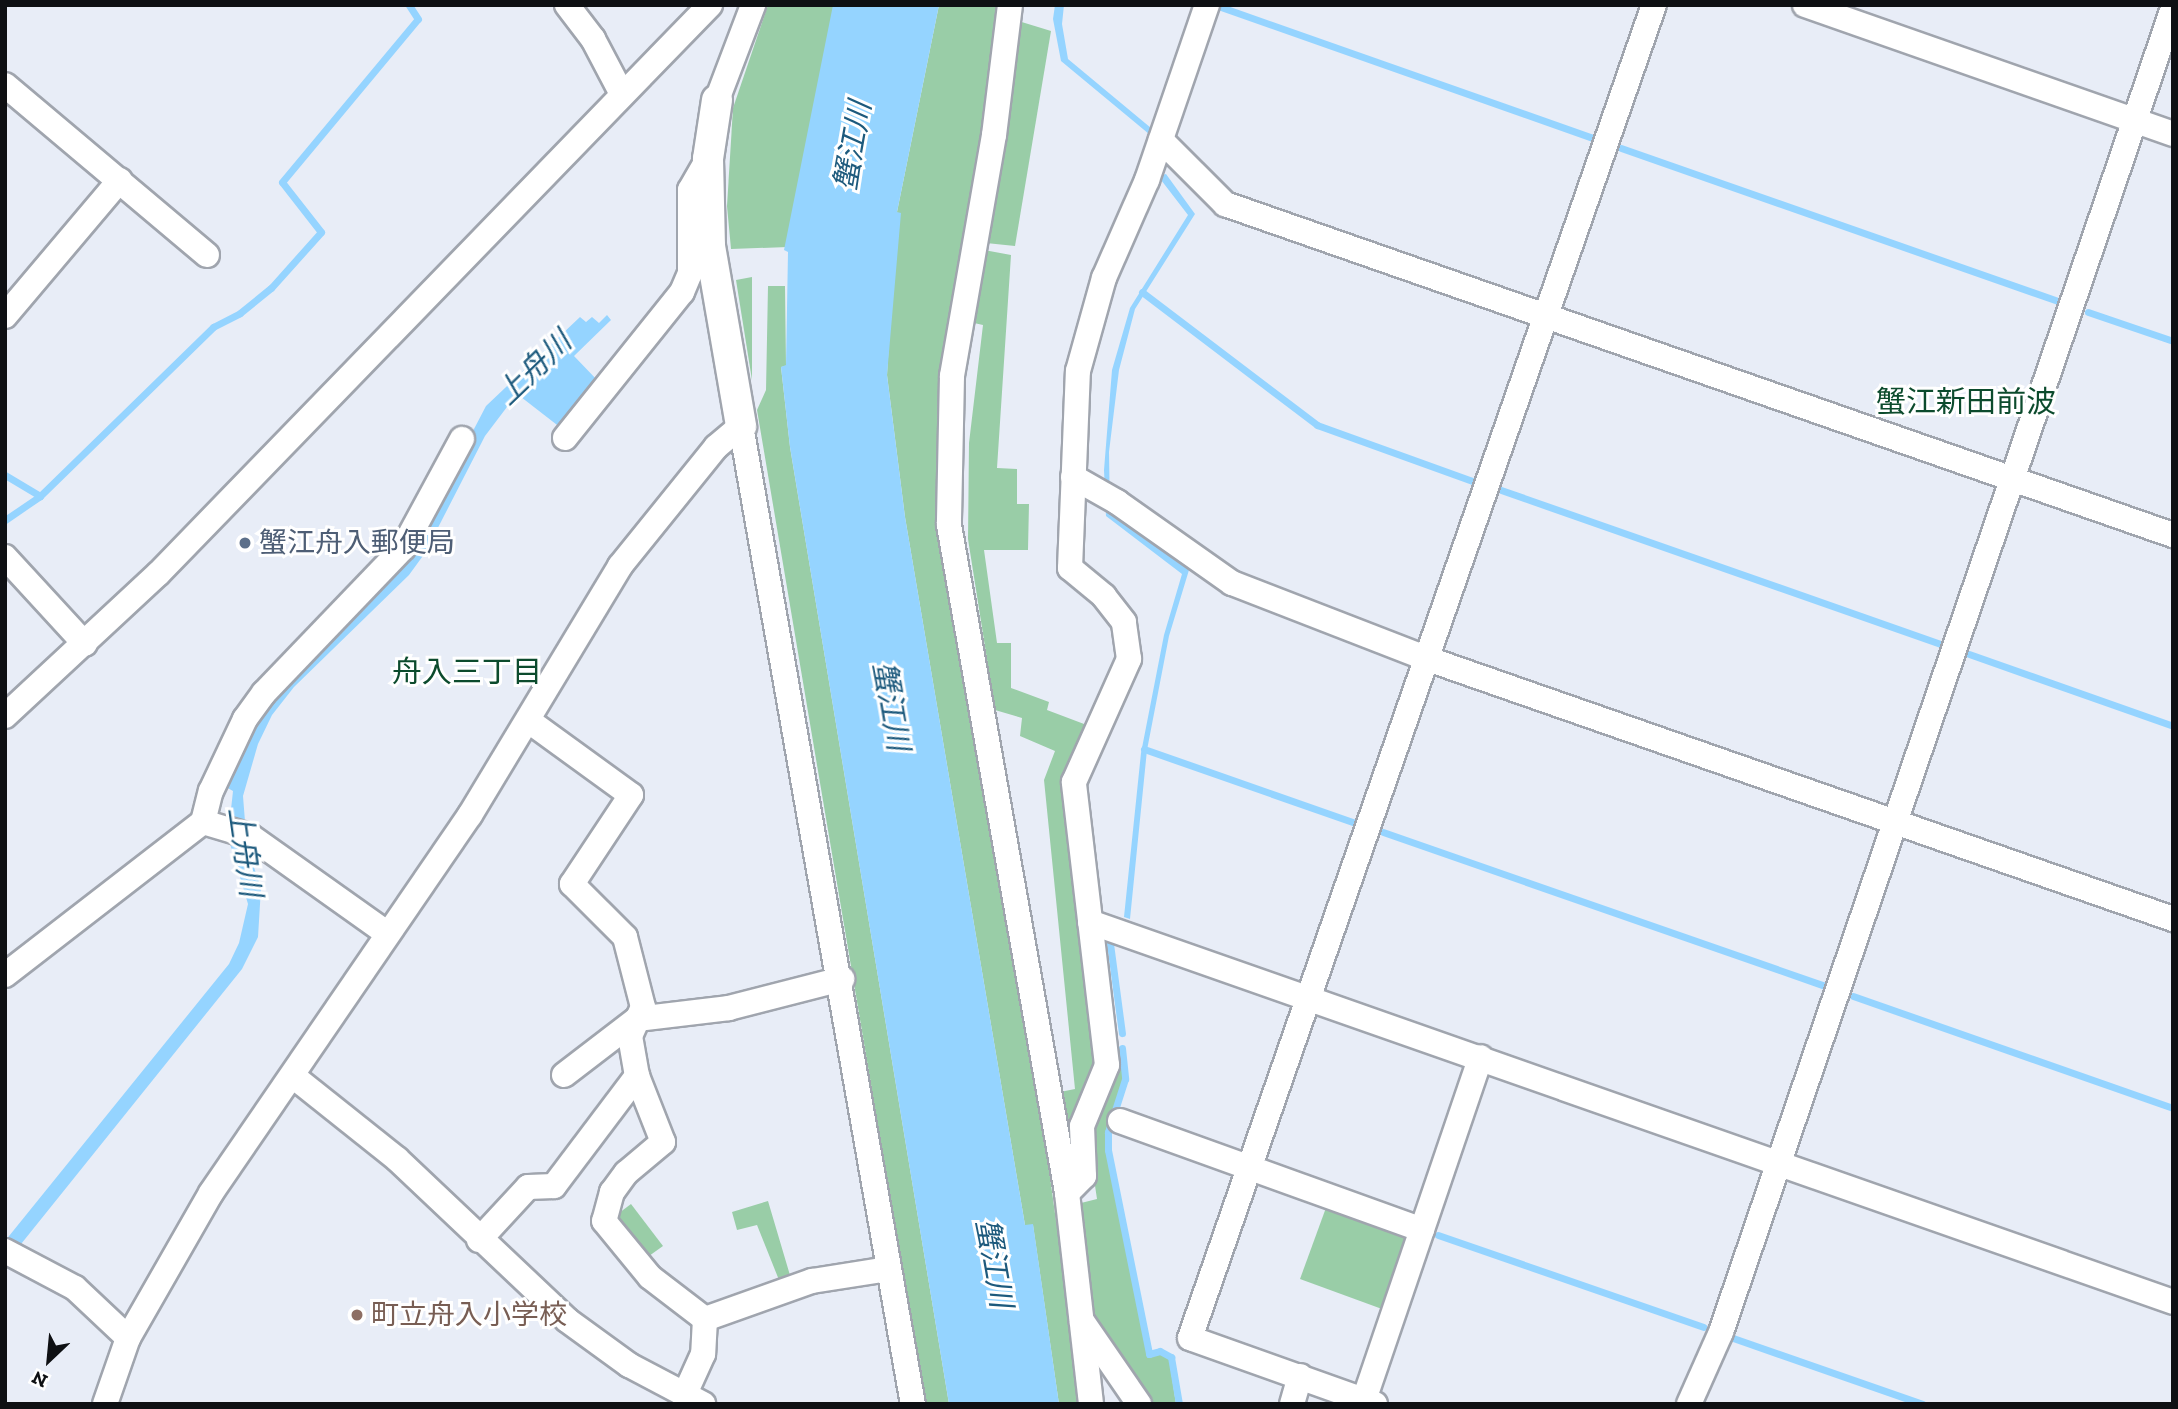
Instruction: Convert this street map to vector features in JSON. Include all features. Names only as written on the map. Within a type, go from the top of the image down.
[{"type":"street","points":[[567,5],[593,39],[622,94]]},
{"type":"street","points":[[5,716],[85,644],[710,5]]},
{"type":"street","points":[[753,5],[717,100],[708,159],[710,246],[842,979],[913,1404]]},
{"type":"street","points":[[1010,5],[994,135],[952,376],[949,525],[1067,1193],[1091,1404]]},
{"type":"street","points":[[1067,1193],[1084,1176],[1082,1126],[1107,1065],[1074,782],[1129,659],[1124,622],[1104,596],[1070,568],[1078,371],[1104,278],[1161,140],[1207,5]]},
{"type":"street","points":[[1481,1057],[1422,1230],[1370,1402],[1190,1338],[1654,5]]},
{"type":"street","points":[[1805,5],[2173,134]]},
{"type":"street","points":[[1689,1404],[1721,1332],[2173,8]]},
{"type":"street","points":[[5,85],[207,255]]},
{"type":"street","points":[[1161,140],[1225,204],[2173,535]]},
{"type":"street","points":[[565,438],[682,292],[690,273],[690,190],[708,159]]},
{"type":"street","points":[[5,316],[120,180]]},
{"type":"street","points":[[105,1404],[128,1338],[178,1245],[530,721],[620,566],[708,457],[741,426]]},
{"type":"street","points":[[213,823],[211,792],[245,719],[264,693],[403,548],[462,439]]},
{"type":"street","points":[[1073,477],[1107,496],[1232,583],[1428,659],[2173,919]]},
{"type":"street","points":[[5,557],[85,644]]},
{"type":"street","points":[[530,721],[631,795],[572,884],[625,937],[643,1007],[630,1036],[637,1076],[663,1142],[626,1173],[612,1192],[604,1221],[650,1277],[705,1319]]},
{"type":"street","points":[[213,823],[250,836],[388,934]]},
{"type":"street","points":[[5,975],[213,823]]},
{"type":"street","points":[[1090,922],[1309,996],[2173,1302]]},
{"type":"street","points":[[564,1075],[637,1019],[729,1008],[842,979]]},
{"type":"street","points":[[293,1076],[397,1159],[567,1320],[629,1365],[694,1400],[703,1354],[705,1319]]},
{"type":"street","points":[[480,1240],[528,1187],[554,1185],[637,1076]]},
{"type":"street","points":[[1120,1121],[1422,1230]]},
{"type":"street","points":[[14,1256],[75,1288],[128,1338]]},
{"type":"street","points":[[705,1319],[812,1281],[889,1269]]},
{"type":"street","points":[[1080,1318],[1139,1404]]},
{"type":"street","points":[[1292,1404],[1300,1376]]},
{"type":"green space","points":[[768,5],[833,5],[834,10],[788,247],[731,249],[727,206],[733,108]]},
{"type":"green space","points":[[939,5],[1003,5],[943,393],[1081,1404],[1059,1404],[1033,1225],[1025,1225],[905,517],[887,375],[897,212]]},
{"type":"green space","points":[[1015,20],[1051,31],[1015,246],[986,243]]},
{"type":"green space","points":[[984,250],[1011,255],[997,468],[1017,469],[1017,504],[1029,504],[1028,550],[984,550],[997,643],[1011,643],[1011,688],[1049,702],[1047,710],[1092,727],[1068,780],[1099,1059],[1066,1160],[1055,1093],[1075,1089],[1044,780],[1055,751],[1020,736],[1022,718],[995,710],[968,539],[969,443],[983,325],[974,323]]},
{"type":"green space","points":[[752,277],[752,380],[736,280]]},
{"type":"green space","points":[[768,286],[785,286],[786,366],[781,367],[790,447],[949,1404],[925,1404],[757,410],[766,390]]},
{"type":"green space","points":[[1120,1047],[1123,1079],[1106,1133],[1107,1150],[1148,1356],[1161,1354],[1169,1358],[1176,1404],[1144,1404],[1090,1321],[1073,1205],[1097,1199],[1088,1139],[1115,1048]]},
{"type":"green space","points":[[768,1201],[792,1282],[781,1285],[757,1225],[737,1230],[732,1212]]},
{"type":"green space","points":[[631,1204],[663,1246],[642,1261],[611,1219]]},
{"type":"green space","points":[[1327,1205],[1409,1234],[1382,1309],[1300,1279]]},
{"type":"water","name":"蟹江川","points":[[833,5],[939,5],[897,212],[901,213],[887,375],[905,517],[1025,1225],[1033,1224],[1059,1404],[949,1404],[790,447],[781,367],[786,365],[788,252],[784,250]]},
{"type":"water","points":[[1055,5],[1064,5],[1062,24],[1068,59],[1151,128],[1149,134],[1061,61],[1053,19]]},
{"type":"water","points":[[1166,174],[1195,214],[1135,309],[1119,370],[1109,452],[1110,513],[1189,570],[1169,636],[1147,750],[1130,919],[1124,917],[1141,753],[1164,635],[1182,574],[1106,516],[1104,470],[1112,370],[1130,308],[1188,215],[1158,176]]},
{"type":"water","name":"上舟川","points":[[607,315],[611,320],[574,356],[599,382],[561,428],[521,397],[510,403],[485,436],[425,553],[409,575],[294,687],[272,715],[258,744],[243,796],[247,847],[261,888],[258,937],[242,969],[5,1264],[5,1241],[229,964],[239,943],[248,904],[228,837],[233,791],[224,786],[251,724],[414,544],[486,406],[580,317],[586,322],[592,317],[599,323]]},
{"type":"waterway","points":[[5,520],[40,496],[213,327],[240,313],[271,288],[321,232],[282,182],[418,19],[409,5]]},
{"type":"waterway","points":[[1218,6],[1598,140]]},
{"type":"waterway","points":[[1621,148],[2061,302]]},
{"type":"waterway","points":[[1142,292],[1317,425],[1478,483]]},
{"type":"waterway","points":[[2088,312],[2173,341]]},
{"type":"waterway","points":[[5,475],[40,496]]},
{"type":"waterway","points":[[1501,490],[1943,645]]},
{"type":"waterway","points":[[1969,654],[2173,726]]},
{"type":"waterway","points":[[1144,749],[1361,825]]},
{"type":"waterway","points":[[1383,832],[1824,986]]},
{"type":"waterway","points":[[1109,936],[1122,1033]]},
{"type":"waterway","points":[[1853,996],[2173,1108]]},
{"type":"waterway","points":[[1122,1048],[1125,1079],[1108,1132],[1108,1150],[1149,1354],[1160,1351],[1171,1357],[1179,1404]]},
{"type":"waterway","points":[[1438,1235],[1703,1327]]},
{"type":"waterway","points":[[1733,1338],[1923,1404]]},
{"type":"place","name":"蟹江舟入郵便局","points":[[245,543]]},
{"type":"place","name":"町立舟入小学校","points":[[357,1315]]},
{"type":"district","name":"蟹江新田前波","points":[[1966,402]]},
{"type":"district","name":"舟入三丁目","points":[[467,672]]}]
